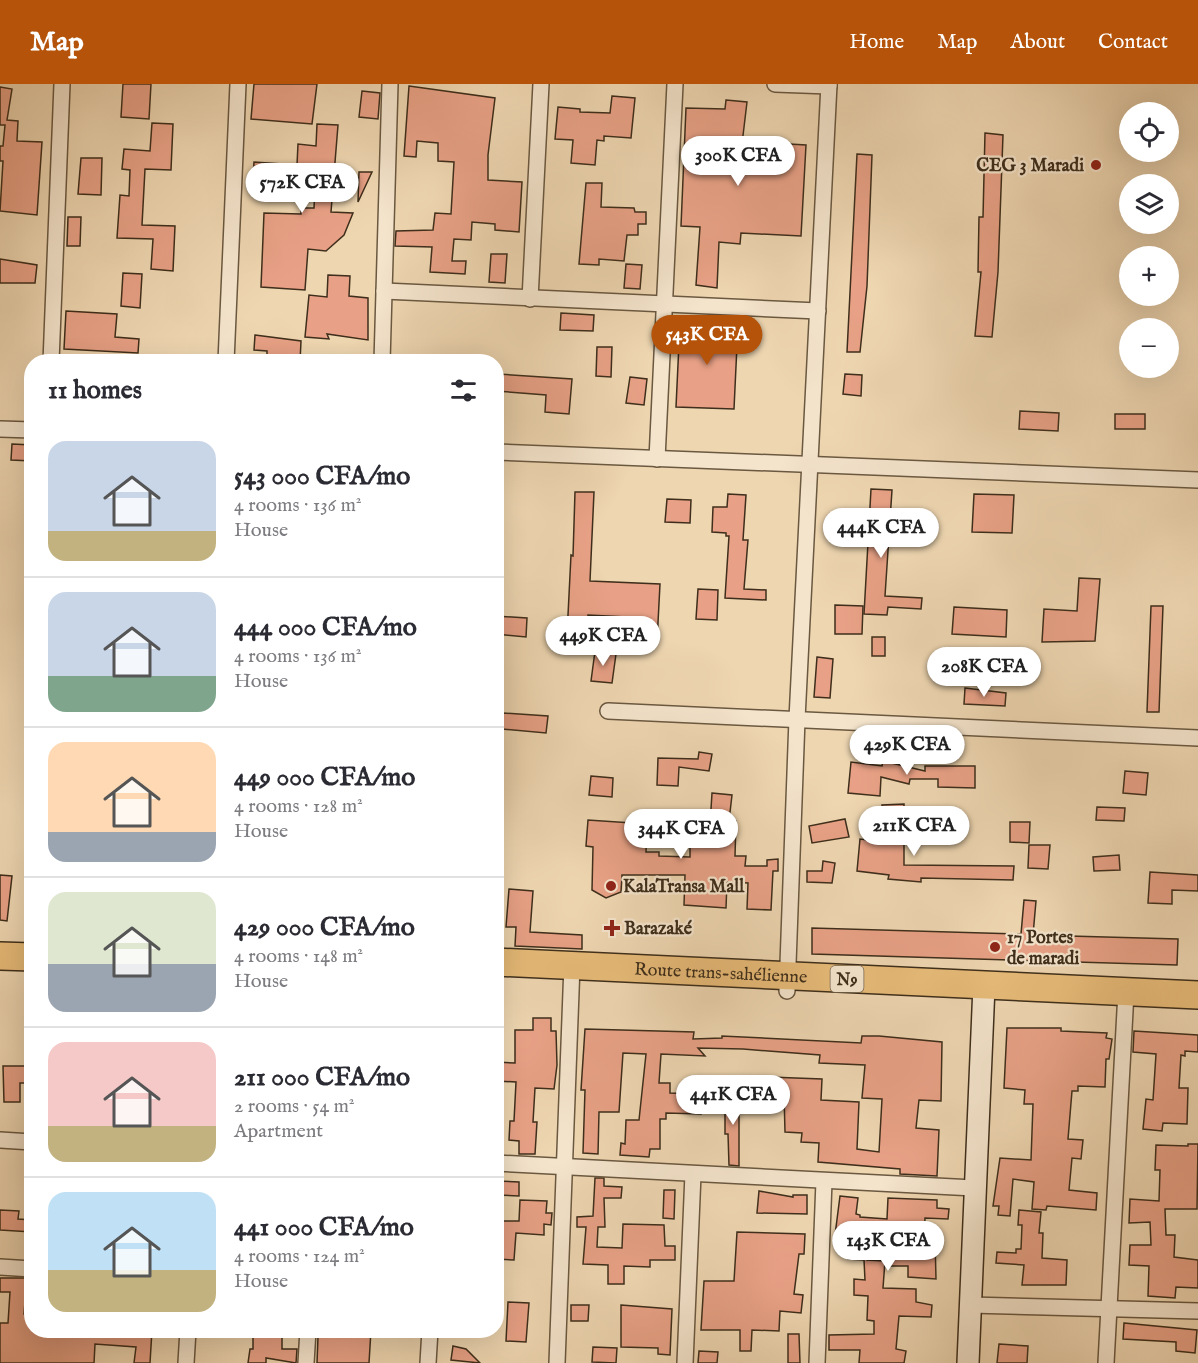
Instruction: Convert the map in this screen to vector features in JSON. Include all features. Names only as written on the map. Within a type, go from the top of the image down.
[{"type":"highway","points":[[0,940],[24,941]]},
{"type":"highway","points":[[0,956],[24,957]]},
{"type":"highway","name":"Route trans-sahélienne","points":[[504,963],[572,973],[1126,999],[1198,1009]]},
{"type":"highway","name":"Route trans-sahélienne","points":[[504,978],[572,973]]},
{"type":"highway","name":"Route trans-sahélienne","points":[[1126,999],[1198,995]]},
{"type":"street","points":[[51,354],[62,84]]},
{"type":"street","points":[[226,354],[238,84]]},
{"type":"street","points":[[382,354],[390,84]]},
{"type":"street","points":[[530,298],[541,84]]},
{"type":"street","points":[[657,459],[675,84]]},
{"type":"street","points":[[776,84],[829,85],[797,720],[787,983]]},
{"type":"street","points":[[384,291],[818,311]]},
{"type":"street","points":[[0,429],[24,430]]},
{"type":"street","points":[[504,452],[1198,480]]},
{"type":"street","points":[[608,711],[1198,738]]},
{"type":"street","points":[[557,1363],[572,973]]},
{"type":"street","points":[[968,1363],[983,993]]},
{"type":"street","points":[[1106,1363],[1126,999]]},
{"type":"street","points":[[0,1140],[24,1142]]},
{"type":"street","points":[[504,1163],[974,1188]]},
{"type":"street","points":[[685,1363],[693,1174]]},
{"type":"street","points":[[817,1363],[824,1181]]},
{"type":"street","points":[[0,1267],[24,1268]]},
{"type":"street","points":[[970,1305],[1198,1311]]},
{"type":"street","points":[[186,1363],[188,1338]]},
{"type":"street","points":[[306,1363],[308,1338]]},
{"type":"street","points":[[428,1363],[430,1338]]},
{"type":"building","points":[[123,84],[151,84],[149,119],[121,117]]},
{"type":"building","points":[[254,84],[317,84],[312,124],[251,119]]},
{"type":"building","points":[[409,86],[495,98],[488,155],[488,180],[522,182],[519,232],[495,230],[495,224],[472,222],[471,240],[454,239],[452,261],[466,261],[465,274],[430,272],[432,247],[395,246],[396,231],[433,230],[435,213],[451,214],[454,162],[438,161],[438,143],[417,141],[416,157],[404,156]]},
{"type":"building","points":[[0,87],[12,89],[7,120],[18,121],[17,141],[42,142],[37,215],[0,211],[3,161],[0,161],[0,146],[3,146],[5,125],[0,125]]},
{"type":"building","points":[[362,91],[380,93],[378,119],[359,117]]},
{"type":"building","points":[[612,96],[635,98],[631,138],[604,136],[604,141],[597,140],[595,165],[571,163],[573,140],[555,139],[558,107],[580,109],[580,112],[610,113]]},
{"type":"building","points":[[726,100],[747,102],[742,144],[708,140],[708,173],[749,174],[751,142],[806,145],[801,236],[741,233],[740,244],[719,242],[717,288],[696,285],[700,227],[681,226],[686,108],[725,109]]},
{"type":"building","points":[[152,123],[173,124],[171,170],[145,169],[142,225],[175,226],[173,271],[151,269],[153,239],[117,238],[120,195],[129,196],[130,170],[122,169],[124,149],[150,151]]},
{"type":"building","points":[[317,124],[338,125],[331,212],[353,213],[344,235],[326,251],[308,249],[305,290],[261,287],[264,213],[301,214],[301,208],[314,208],[315,185],[253,178],[254,162],[297,165],[298,144],[316,146]]},
{"type":"building","points":[[985,133],[1003,135],[998,272],[992,337],[975,336],[981,272],[978,272],[979,217],[983,217]]},
{"type":"building","points":[[857,154],[872,155],[867,286],[860,352],[847,352]]},
{"type":"building","points":[[81,158],[102,158],[101,195],[78,194]]},
{"type":"building","points":[[359,172],[372,172],[358,202]]},
{"type":"building","points":[[586,183],[602,183],[601,207],[634,208],[635,212],[646,212],[646,224],[638,224],[638,235],[627,235],[624,261],[599,259],[599,265],[579,264]]},
{"type":"building","points":[[68,217],[81,217],[80,246],[67,246]]},
{"type":"building","points":[[491,254],[507,254],[505,283],[489,282]]},
{"type":"building","points":[[0,259],[37,265],[35,283],[0,283]]},
{"type":"building","points":[[626,264],[642,265],[640,289],[624,288]]},
{"type":"building","points":[[123,273],[142,274],[140,308],[121,306]]},
{"type":"building","points":[[328,275],[350,276],[349,296],[368,298],[368,340],[327,334],[329,339],[305,337],[309,295],[327,297]]},
{"type":"building","points":[[66,311],[117,314],[115,337],[139,339],[138,353],[64,349]]},
{"type":"building","points":[[561,313],[594,315],[593,331],[560,330]]},
{"type":"building","points":[[680,322],[738,324],[734,409],[676,407]]},
{"type":"building","points":[[255,335],[301,341],[300,354],[267,354],[267,351],[254,350]]},
{"type":"building","points":[[597,347],[612,347],[611,377],[596,376]]},
{"type":"building","points":[[504,374],[572,379],[569,414],[545,412],[546,395],[504,392]]},
{"type":"building","points":[[845,374],[862,375],[861,396],[843,394]]},
{"type":"building","points":[[630,377],[647,379],[644,405],[626,403]]},
{"type":"building","points":[[1020,411],[1059,413],[1058,431],[1019,429]]},
{"type":"building","points":[[1115,414],[1145,414],[1145,429],[1115,429]]},
{"type":"building","points":[[12,444],[24,445],[24,461],[11,460]]},
{"type":"building","points":[[871,489],[892,490],[885,596],[922,598],[921,609],[888,607],[887,615],[864,614]]},
{"type":"building","points":[[575,492],[594,492],[590,581],[660,584],[657,642],[645,642],[646,618],[588,615],[587,636],[567,635]]},
{"type":"building","points":[[728,494],[746,495],[743,540],[748,540],[744,589],[766,590],[766,600],[725,598],[729,536],[726,536],[726,533],[712,532],[713,507],[727,507]]},
{"type":"building","points":[[974,494],[1014,495],[1012,533],[972,532]]},
{"type":"building","points":[[667,499],[691,500],[690,523],[665,522]]},
{"type":"building","points":[[1079,578],[1100,579],[1095,641],[1042,642],[1044,609],[1077,611]]},
{"type":"building","points":[[698,589],[718,590],[717,620],[696,619]]},
{"type":"building","points":[[835,605],[863,606],[862,634],[835,634]]},
{"type":"building","points":[[1151,606],[1163,606],[1159,712],[1147,712]]},
{"type":"building","points":[[954,607],[1007,610],[1006,637],[952,634]]},
{"type":"building","points":[[504,617],[527,618],[526,637],[504,635]]},
{"type":"building","points":[[872,637],[885,637],[885,656],[872,656]]},
{"type":"building","points":[[595,651],[616,654],[612,683],[591,681]]},
{"type":"building","points":[[817,657],[833,659],[830,698],[814,697]]},
{"type":"building","points":[[965,688],[1006,693],[1005,706],[964,704]]},
{"type":"building","points":[[504,713],[548,716],[546,733],[504,729]]},
{"type":"building","points":[[699,752],[712,754],[709,771],[679,767],[678,786],[657,785],[658,758],[698,759]]},
{"type":"building","points":[[883,761],[925,771],[925,766],[975,766],[975,788],[938,787],[938,779],[910,779],[909,784],[881,777],[880,796],[848,793],[851,762],[882,766]]},
{"type":"building","points":[[1125,771],[1148,773],[1146,795],[1123,793]]},
{"type":"building","points":[[591,776],[613,778],[612,797],[589,795]]},
{"type":"building","points":[[712,793],[732,795],[729,821],[736,821],[735,856],[746,856],[745,866],[767,866],[767,860],[778,859],[778,871],[773,871],[771,910],[747,909],[748,883],[727,882],[726,908],[684,905],[685,875],[622,875],[621,892],[606,898],[592,890],[593,847],[586,846],[588,820],[647,824],[646,852],[659,852],[659,856],[690,857],[690,825],[710,825]]},
{"type":"building","points":[[904,804],[904,865],[1014,866],[1013,880],[921,878],[921,882],[888,879],[889,875],[857,871],[860,839],[883,842],[882,805]]},
{"type":"building","points":[[1097,807],[1125,808],[1124,821],[1096,820]]},
{"type":"building","points":[[845,819],[849,837],[812,843],[809,826]]},
{"type":"building","points":[[1010,822],[1030,822],[1029,843],[1010,842]]},
{"type":"building","points":[[1029,845],[1050,845],[1048,869],[1028,868]]},
{"type":"building","points":[[1119,855],[1120,870],[1094,871],[1093,857]]},
{"type":"building","points":[[823,861],[835,863],[832,883],[807,882],[807,871],[822,871]]},
{"type":"building","points":[[1150,872],[1198,875],[1198,891],[1172,890],[1172,904],[1148,903]]},
{"type":"building","points":[[0,875],[12,876],[7,921],[0,920]]},
{"type":"building","points":[[509,889],[533,891],[530,932],[582,935],[582,949],[515,946],[516,927],[506,927]]},
{"type":"building","name":"17 Portes de maradi","points":[[1024,900],[1036,901],[1033,935],[1178,939],[1177,965],[812,954],[812,928],[1021,934]]},
{"type":"building","points":[[533,1018],[551,1018],[551,1031],[556,1031],[557,1065],[554,1089],[535,1088],[533,1122],[537,1122],[535,1154],[519,1154],[519,1141],[509,1140],[510,1121],[514,1121],[516,1082],[504,1081],[504,1062],[515,1063],[515,1030],[533,1030]]},
{"type":"building","points":[[1007,1028],[1061,1028],[1061,1031],[1107,1033],[1106,1038],[1112,1039],[1109,1059],[1106,1059],[1105,1087],[1078,1086],[1078,1091],[1072,1091],[1068,1139],[1083,1140],[1081,1159],[1072,1158],[1069,1190],[1097,1193],[1096,1210],[1047,1206],[1046,1210],[1032,1209],[1034,1182],[1013,1179],[1010,1216],[998,1215],[999,1206],[993,1206],[1000,1158],[1031,1160],[1033,1104],[1024,1104],[1025,1090],[1004,1088]]},
{"type":"building","points":[[585,1029],[694,1032],[693,1039],[722,1038],[722,1036],[861,1043],[862,1036],[879,1036],[942,1042],[941,1101],[919,1100],[916,1128],[939,1130],[937,1176],[900,1174],[900,1169],[818,1162],[819,1143],[801,1142],[802,1133],[785,1132],[784,1094],[745,1092],[746,1076],[822,1079],[821,1100],[859,1102],[857,1149],[879,1152],[882,1099],[862,1098],[865,1065],[819,1063],[820,1055],[743,1049],[698,1048],[705,1056],[661,1054],[659,1083],[670,1083],[670,1093],[701,1094],[701,1114],[666,1113],[666,1119],[660,1119],[660,1149],[650,1149],[649,1157],[620,1155],[621,1143],[625,1144],[626,1120],[639,1120],[646,1054],[623,1053],[619,1112],[599,1112],[598,1154],[583,1153],[585,1090],[581,1090]]},
{"type":"building","points":[[1134,1031],[1198,1035],[1198,1052],[1185,1051],[1185,1056],[1181,1055],[1179,1088],[1188,1088],[1187,1124],[1163,1123],[1162,1131],[1143,1129],[1146,1099],[1153,1100],[1156,1054],[1133,1052]]},
{"type":"building","points":[[3,1066],[24,1066],[24,1083],[20,1083],[20,1102],[4,1102]]},
{"type":"building","points":[[725,1095],[742,1095],[743,1108],[739,1108],[739,1166],[729,1165],[728,1134],[725,1134]]},
{"type":"building","points":[[1188,1144],[1198,1144],[1197,1209],[1165,1209],[1166,1235],[1175,1235],[1174,1257],[1198,1260],[1198,1288],[1176,1287],[1175,1298],[1148,1296],[1149,1266],[1129,1265],[1130,1245],[1151,1245],[1150,1222],[1129,1223],[1130,1199],[1159,1201],[1160,1170],[1155,1170],[1156,1145],[1188,1146]]},
{"type":"building","points":[[595,1178],[604,1178],[604,1186],[622,1187],[621,1198],[604,1198],[605,1227],[598,1227],[597,1247],[622,1248],[623,1224],[664,1225],[665,1246],[675,1246],[675,1260],[650,1260],[650,1267],[624,1266],[624,1284],[608,1284],[608,1265],[583,1264],[586,1227],[577,1227],[577,1217],[593,1216]]},
{"type":"building","points":[[504,1181],[519,1182],[519,1196],[504,1195]]},
{"type":"building","points":[[664,1190],[675,1190],[674,1219],[663,1218]]},
{"type":"building","points":[[759,1191],[793,1197],[793,1195],[807,1195],[807,1214],[757,1213]]},
{"type":"building","points":[[840,1196],[858,1198],[856,1214],[860,1217],[887,1219],[888,1198],[937,1200],[937,1208],[949,1209],[948,1219],[925,1218],[924,1240],[935,1239],[936,1279],[908,1277],[908,1266],[890,1266],[891,1238],[868,1237],[867,1260],[885,1261],[883,1288],[916,1289],[916,1302],[932,1305],[931,1317],[899,1316],[896,1349],[906,1351],[904,1363],[859,1363],[860,1350],[829,1350],[829,1335],[874,1334],[874,1321],[867,1320],[868,1296],[854,1295],[854,1279],[865,1280],[864,1260],[848,1259],[850,1236],[835,1235]]},
{"type":"building","points":[[520,1200],[547,1201],[546,1213],[552,1213],[551,1225],[544,1224],[544,1235],[516,1233],[514,1260],[504,1259],[504,1221],[519,1221]]},
{"type":"building","points":[[0,1210],[19,1211],[18,1219],[24,1219],[24,1232],[0,1230]]},
{"type":"building","points":[[1019,1210],[1041,1212],[1039,1233],[1043,1233],[1042,1258],[1067,1260],[1066,1285],[1022,1285],[1024,1265],[996,1263],[997,1252],[1016,1253],[1016,1249],[1021,1249],[1022,1225],[1018,1225]]},
{"type":"building","points":[[737,1232],[805,1234],[804,1254],[799,1254],[794,1294],[803,1295],[801,1313],[780,1311],[779,1331],[752,1330],[751,1351],[740,1351],[740,1330],[701,1330],[704,1281],[734,1281]]},
{"type":"building","points":[[0,1278],[24,1278],[24,1338],[152,1338],[150,1363],[134,1363],[136,1347],[95,1344],[94,1363],[0,1363],[0,1323],[8,1323],[10,1292],[0,1292]]},
{"type":"building","points":[[508,1302],[529,1303],[526,1342],[506,1341]]},
{"type":"building","points":[[571,1305],[589,1305],[588,1321],[571,1321]]},
{"type":"building","points":[[621,1305],[672,1309],[670,1355],[658,1354],[658,1348],[621,1347]]},
{"type":"building","points":[[1124,1323],[1197,1330],[1195,1353],[1176,1351],[1176,1342],[1123,1339]]},
{"type":"building","points":[[788,1334],[799,1334],[800,1363],[788,1363]]},
{"type":"building","points":[[253,1338],[282,1338],[282,1349],[297,1349],[296,1363],[266,1358],[266,1363],[248,1363],[250,1349],[253,1349]]},
{"type":"building","points":[[318,1338],[371,1338],[369,1363],[317,1363]]},
{"type":"building","points":[[999,1344],[1028,1346],[1027,1363],[997,1363]]},
{"type":"building","points":[[453,1346],[466,1349],[480,1363],[451,1360]]},
{"type":"building","points":[[593,1347],[617,1348],[616,1363],[592,1362]]},
{"type":"building","points":[[699,1351],[718,1352],[717,1363],[698,1363]]},
{"type":"place","name":"CEG 3 Maradi","points":[[1096,165]]},
{"type":"place","name":"KalaTransa Mall","points":[[611,886]]},
{"type":"place","name":"Barazaké","points":[[612,928]]},
{"type":"place","name":"17 Portes de maradi","points":[[995,947]]}]
